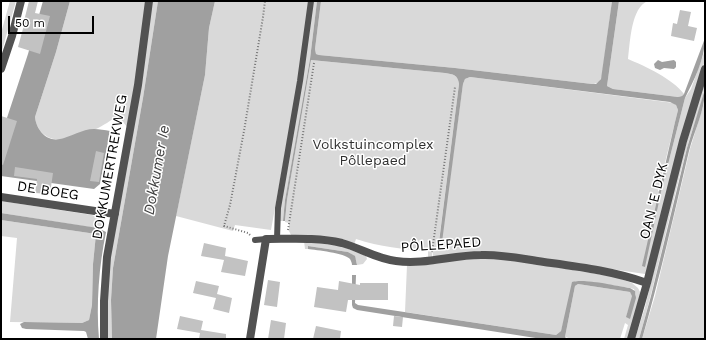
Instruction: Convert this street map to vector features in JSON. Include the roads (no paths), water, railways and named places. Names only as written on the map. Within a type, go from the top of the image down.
[{"type":"street","points":[[1,69],[12,36],[21,1]]},
{"type":"street","name":"DOKKUMERTREKWEG","points":[[104,339],[105,278],[138,85],[149,1]]},
{"type":"street","name":"OAN 'E DYK","points":[[632,339],[648,283],[682,141],[705,69]]},
{"type":"street","name":"DE BOEG","points":[[1,197],[115,214]]},
{"type":"street","points":[[250,339],[266,239]]},
{"type":"street","name":"PÔLLEPAED","points":[[266,239],[329,240],[342,243],[385,259],[411,263],[468,255],[490,255],[606,271],[648,283]]},
{"type":"lane","points":[[277,239],[278,208],[303,60],[311,1]]},
{"type":"lane","points":[[255,240],[266,239]]},
{"type":"water","points":[[43,1],[70,1],[56,52],[35,117],[37,126],[46,137],[50,139],[64,138],[90,129],[110,131],[100,184],[94,189],[1,176],[1,136],[28,54]]},
{"type":"water","name":"Dokkumer Ie","points":[[158,1],[215,1],[209,28],[205,75],[168,256],[156,339],[112,339],[111,300],[113,268],[143,98]]},
{"type":"water","points":[[317,1],[321,1],[315,49],[316,54],[319,55],[455,68],[596,84],[601,79],[612,1],[619,1],[607,86],[613,89],[678,97],[684,94],[705,38],[705,46],[701,61],[685,98],[661,192],[645,267],[642,266],[678,110],[676,105],[670,102],[470,77],[465,79],[463,84],[442,242],[439,242],[459,84],[458,79],[455,76],[445,73],[311,60],[287,200],[285,221],[283,221],[285,200],[310,59]]},
{"type":"water","points":[[658,60],[662,62],[674,60],[676,62],[676,67],[674,69],[664,68],[660,70],[655,68],[654,64]]},
{"type":"water","points":[[705,89],[705,97],[699,121],[691,143],[655,292],[642,339],[639,339],[687,148]]},
{"type":"water","points":[[1,213],[98,228],[106,232],[99,285],[99,339],[88,339],[86,332],[84,331],[26,329],[22,328],[20,324],[24,322],[82,323],[89,320],[92,305],[93,264],[96,234],[1,220]]},
{"type":"water","points":[[308,246],[348,252],[355,256],[357,265],[352,265],[350,259],[342,255],[308,249]]},
{"type":"water","points":[[352,275],[356,275],[355,303],[358,305],[556,335],[561,331],[572,282],[584,281],[630,288],[635,291],[636,298],[630,319],[626,317],[632,296],[630,292],[578,284],[575,286],[565,337],[572,339],[542,339],[357,310],[353,308],[352,305]]},
{"type":"park label","name":"Volkstuincomplex Pôllepaed","points":[[373,154]]}]
